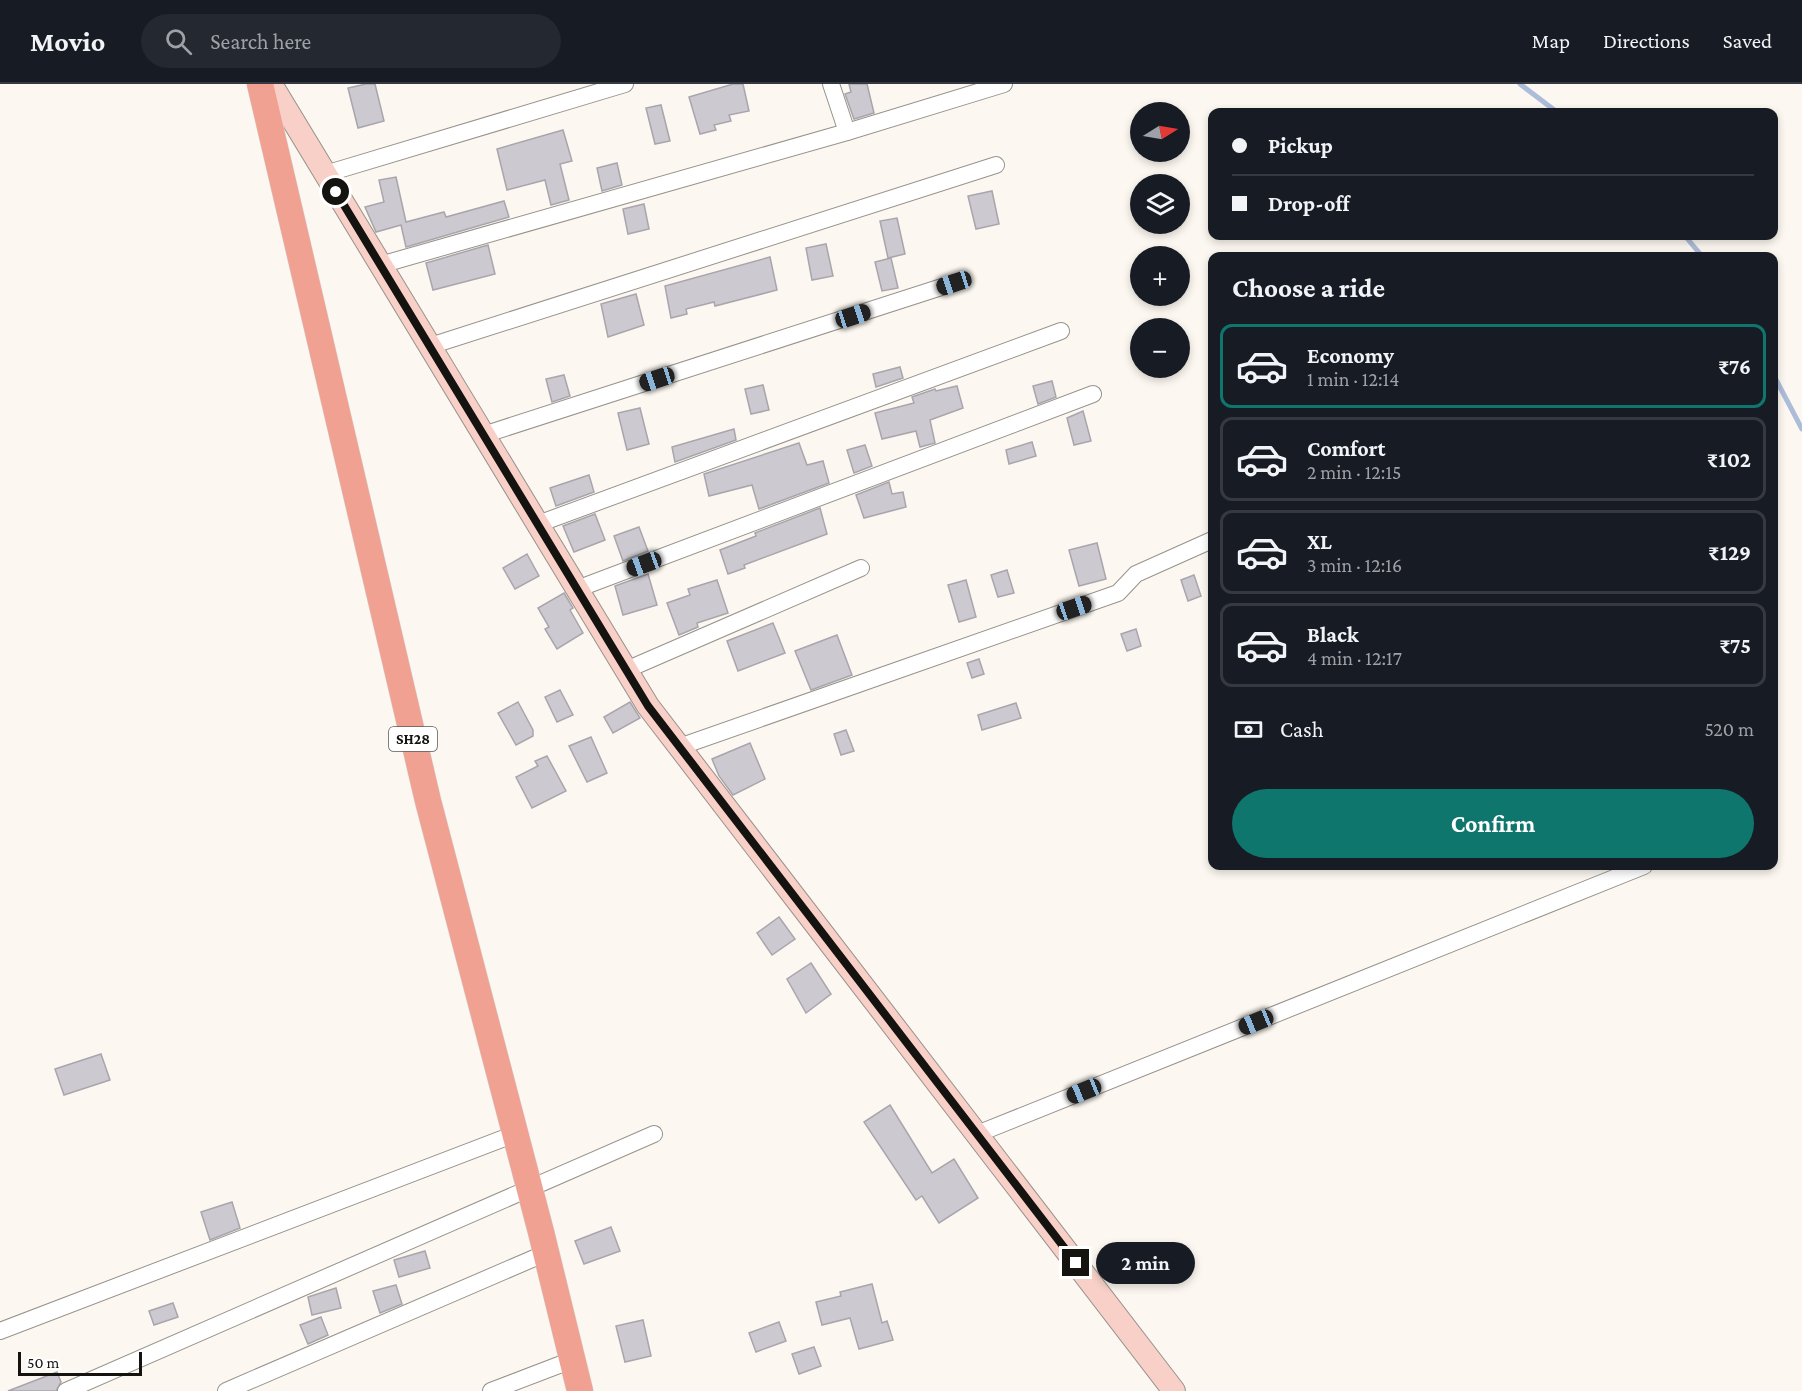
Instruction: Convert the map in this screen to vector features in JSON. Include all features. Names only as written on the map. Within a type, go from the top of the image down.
[{"type":"main road","name":"SH28","points":[[260,84],[428,801],[580,1391]]},
{"type":"street","points":[[271,84],[648,706],[1174,1391]]},
{"type":"street","points":[[325,174],[625,84]]},
{"type":"street","points":[[831,84],[847,132]]},
{"type":"street","points":[[380,265],[847,132],[1004,84]]},
{"type":"street","points":[[430,346],[996,165]]},
{"type":"street","points":[[483,435],[954,283]]},
{"type":"street","points":[[537,524],[1061,331]]},
{"type":"street","points":[[577,589],[1093,394]]},
{"type":"street","points":[[679,747],[1118,593],[1136,574],[1208,542]]},
{"type":"street","points":[[626,670],[861,568]]},
{"type":"street","points":[[977,1134],[1634,870]]},
{"type":"street","points":[[0,1331],[515,1134]]},
{"type":"street","points":[[66,1391],[654,1134]]},
{"type":"street","points":[[226,1391],[546,1253]]},
{"type":"street","points":[[492,1391],[572,1360]]},
{"type":"building","points":[[375,84],[384,121],[358,128],[348,88]]},
{"type":"building","points":[[733,84],[743,84],[749,111],[729,115],[731,121],[714,125],[716,130],[700,134],[689,97]]},
{"type":"building","points":[[849,84],[867,84],[874,113],[854,119],[845,94],[851,92]]},
{"type":"building","points":[[661,105],[670,141],[655,144],[646,108]]},
{"type":"building","points":[[563,130],[572,161],[560,164],[569,200],[551,205],[545,180],[507,190],[497,149]]},
{"type":"building","points":[[617,163],[622,185],[602,191],[597,168]]},
{"type":"building","points":[[396,177],[406,222],[444,212],[446,217],[504,201],[509,217],[406,247],[401,225],[376,232],[365,207],[384,202],[379,180]]},
{"type":"building","points":[[992,191],[999,224],[976,229],[968,196]]},
{"type":"building","points":[[644,204],[649,229],[628,234],[623,209]]},
{"type":"building","points":[[897,218],[905,254],[888,258],[880,221]]},
{"type":"building","points":[[826,244],[833,276],[812,280],[806,248]]},
{"type":"building","points":[[488,245],[495,274],[433,290],[426,263]]},
{"type":"building","points":[[770,257],[777,290],[715,306],[714,302],[686,309],[687,314],[671,318],[665,286]]},
{"type":"building","points":[[891,258],[898,288],[882,291],[875,262]]},
{"type":"building","points":[[636,294],[644,325],[608,337],[601,304]]},
{"type":"building","points":[[900,367],[903,378],[876,387],[873,374]]},
{"type":"building","points":[[564,375],[570,396],[552,402],[546,379]]},
{"type":"building","points":[[1052,381],[1056,397],[1038,404],[1033,386]]},
{"type":"building","points":[[763,385],[769,410],[751,414],[745,389]]},
{"type":"building","points":[[957,386],[963,408],[930,420],[935,443],[920,447],[916,431],[882,439],[875,413],[914,403],[912,397],[935,389],[936,391]]},
{"type":"building","points":[[640,408],[649,444],[627,450],[618,413]]},
{"type":"building","points":[[1083,411],[1091,441],[1074,445],[1067,418]]},
{"type":"building","points":[[734,429],[736,440],[675,462],[672,447]]},
{"type":"building","points":[[1032,442],[1036,456],[1009,464],[1006,450]]},
{"type":"building","points":[[799,443],[807,465],[823,461],[829,483],[759,509],[752,485],[709,496],[704,474]]},
{"type":"building","points":[[865,445],[872,466],[854,473],[847,450]]},
{"type":"building","points":[[589,475],[594,492],[556,506],[550,488]]},
{"type":"building","points":[[889,482],[892,494],[903,492],[906,507],[864,518],[856,495]]},
{"type":"building","points":[[820,508],[827,534],[744,565],[745,568],[728,574],[720,550],[756,536],[755,533]]},
{"type":"building","points":[[595,514],[605,540],[574,552],[563,526]]},
{"type":"building","points":[[639,527],[648,551],[623,561],[614,536]]},
{"type":"building","points":[[1097,543],[1106,579],[1079,586],[1069,550]]},
{"type":"building","points":[[527,554],[539,576],[515,589],[503,568]]},
{"type":"building","points":[[1007,570],[1014,593],[998,597],[991,575]]},
{"type":"building","points":[[648,574],[657,605],[623,615],[615,586]]},
{"type":"building","points":[[1194,575],[1201,596],[1188,601],[1181,580]]},
{"type":"building","points":[[717,580],[728,613],[697,623],[698,627],[679,635],[667,603],[690,595],[688,589]]},
{"type":"building","points":[[966,580],[976,617],[959,622],[948,585]]},
{"type":"building","points":[[564,593],[573,608],[570,610],[583,633],[557,649],[545,629],[549,627],[538,608]]},
{"type":"building","points":[[773,623],[785,653],[738,671],[727,641]]},
{"type":"building","points":[[1136,629],[1141,646],[1127,651],[1121,634]]},
{"type":"building","points":[[837,635],[852,675],[811,690],[795,651]]},
{"type":"building","points":[[979,659],[984,674],[972,678],[967,663]]},
{"type":"building","points":[[560,690],[573,715],[557,722],[545,697]]},
{"type":"building","points":[[518,702],[533,730],[533,736],[516,745],[498,713]]},
{"type":"building","points":[[630,702],[640,718],[613,733],[604,717]]},
{"type":"building","points":[[1016,703],[1021,718],[982,730],[978,715]]},
{"type":"building","points":[[846,730],[854,751],[841,755],[834,734]]},
{"type":"building","points":[[591,737],[607,773],[587,782],[569,746]]},
{"type":"building","points":[[750,743],[765,779],[733,795],[719,776],[712,759]]},
{"type":"building","points":[[547,756],[566,791],[532,808],[516,777],[538,766],[535,761]]},
{"type":"building","points":[[779,917],[795,939],[772,955],[757,933]]},
{"type":"building","points":[[811,963],[831,994],[806,1013],[787,979]]},
{"type":"building","points":[[101,1054],[110,1080],[64,1095],[55,1069]]},
{"type":"building","points":[[890,1105],[932,1173],[954,1159],[978,1198],[939,1223],[922,1196],[916,1200],[864,1122]]},
{"type":"building","points":[[232,1202],[240,1228],[210,1240],[201,1212]]},
{"type":"building","points":[[611,1227],[620,1251],[584,1264],[575,1241]]},
{"type":"building","points":[[425,1251],[430,1268],[399,1277],[394,1260]]},
{"type":"building","points":[[872,1284],[882,1323],[887,1321],[893,1340],[859,1349],[850,1318],[822,1325],[816,1302],[841,1296],[840,1292]]},
{"type":"building","points":[[396,1285],[402,1304],[380,1313],[373,1291]]},
{"type":"building","points":[[336,1288],[341,1308],[312,1315],[308,1297]]},
{"type":"building","points":[[173,1303],[178,1317],[154,1325],[149,1311]]},
{"type":"building","points":[[321,1317],[328,1335],[308,1344],[300,1325]]},
{"type":"building","points":[[643,1320],[651,1356],[625,1362],[616,1326]]},
{"type":"building","points":[[779,1322],[786,1341],[756,1352],[749,1333]]},
{"type":"building","points":[[814,1347],[821,1366],[799,1374],[792,1354]]},
{"type":"building","points":[[57,1372],[61,1382],[56,1391],[8,1391]]},
{"type":"waterway","points":[[1520,84],[1552,108]]},
{"type":"waterway","points":[[1688,240],[1699,252]]},
{"type":"waterway","points":[[1778,383],[1802,429]]},
{"type":"route","points":[[336,192],[648,706],[1076,1263]]}]
